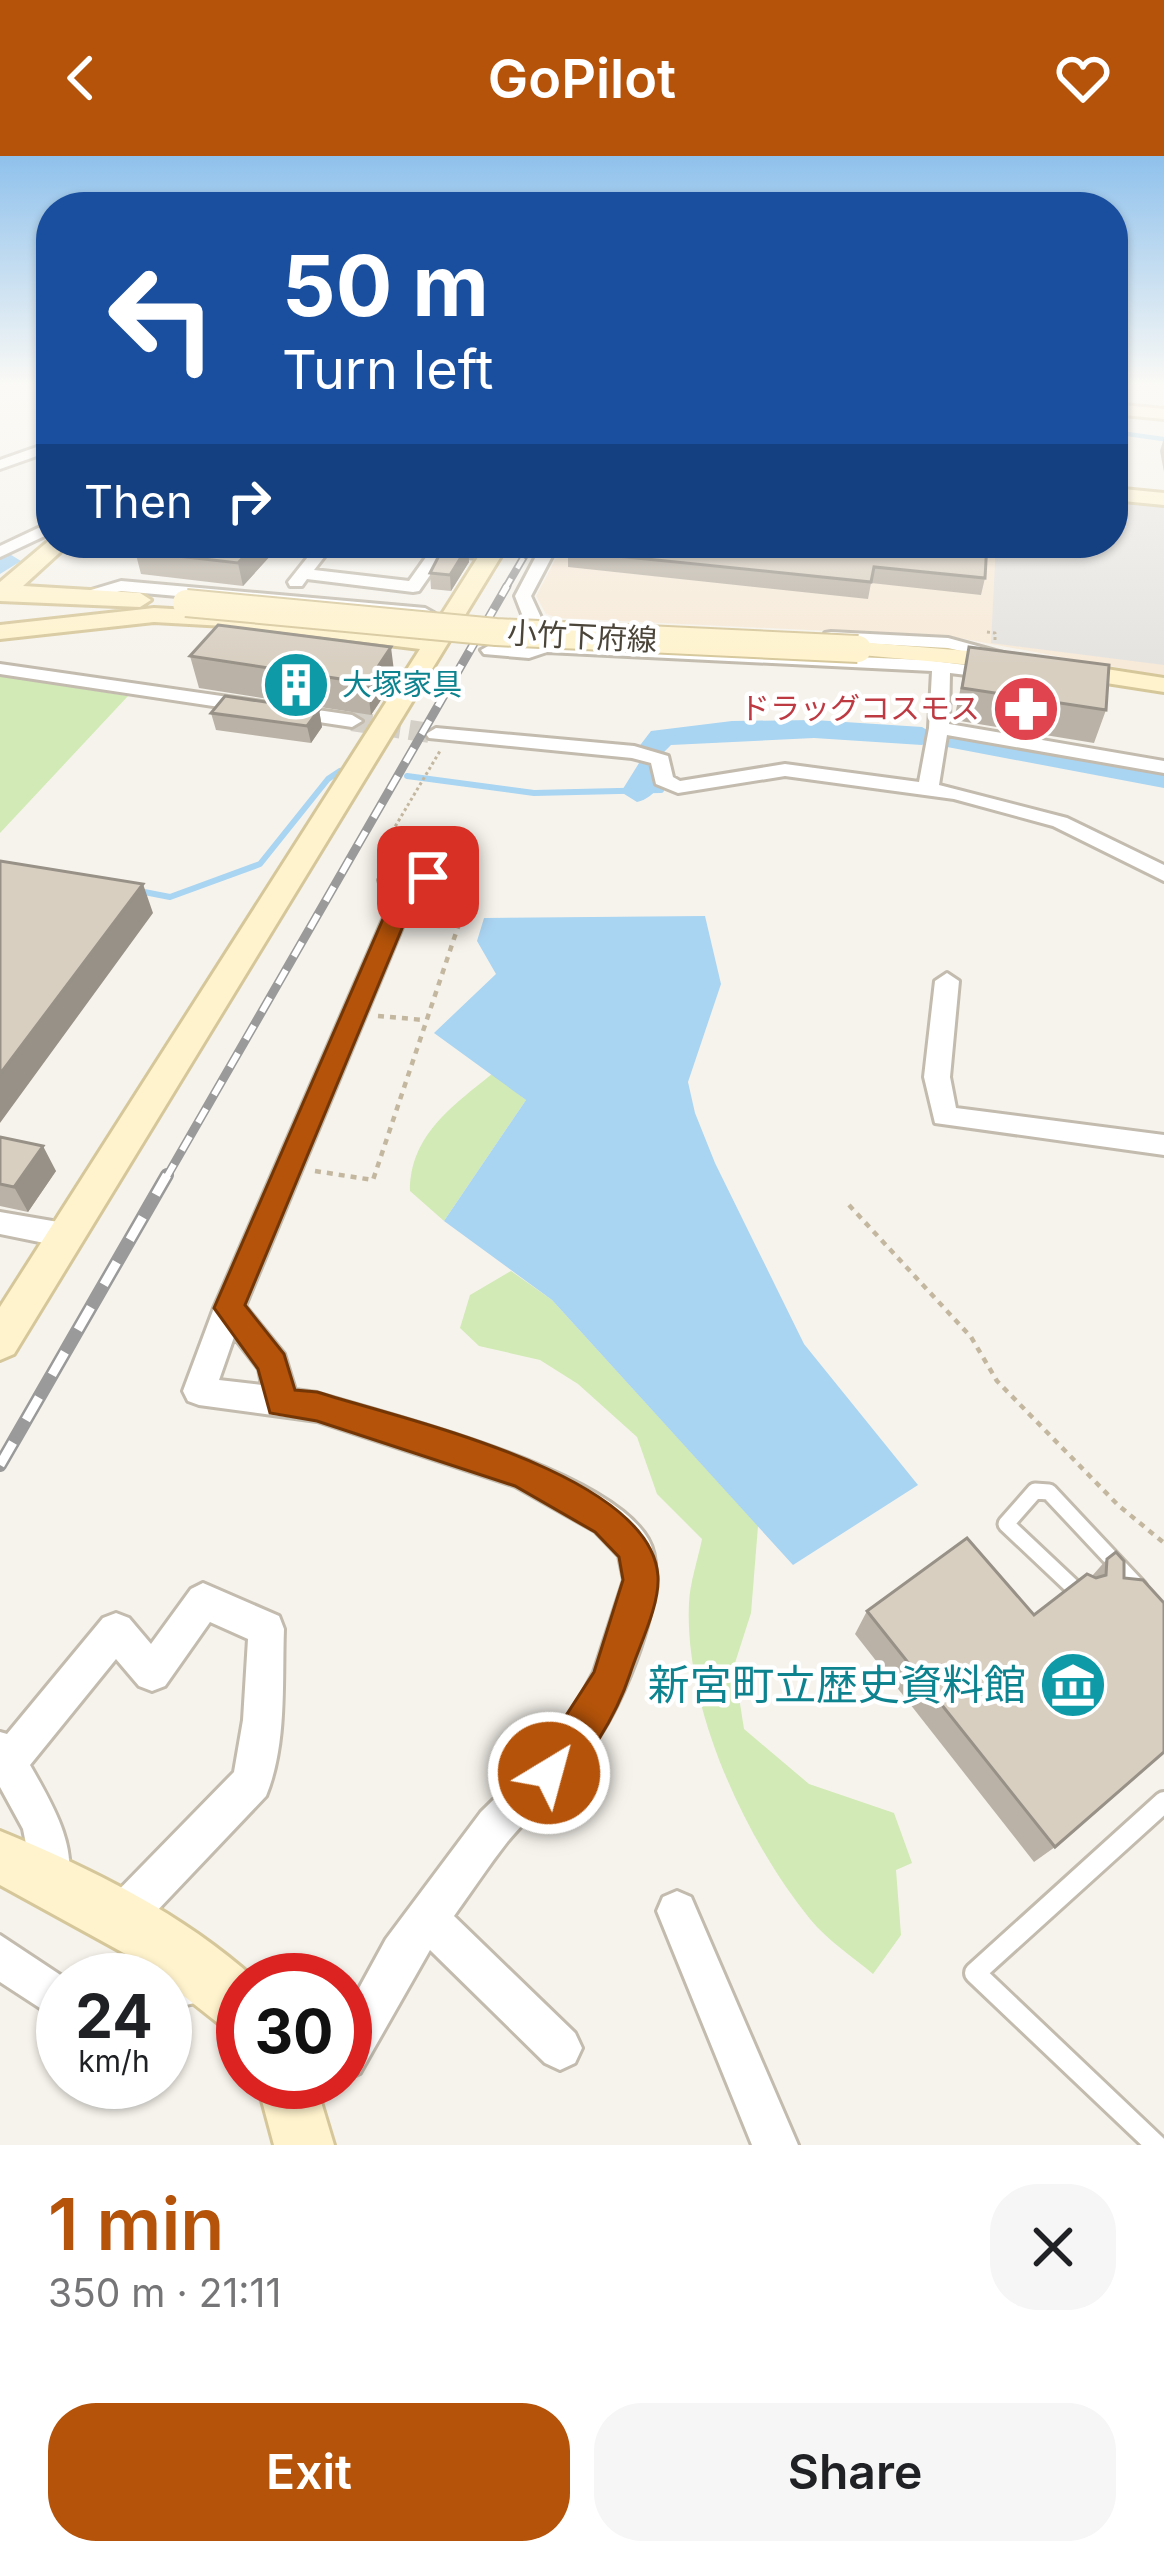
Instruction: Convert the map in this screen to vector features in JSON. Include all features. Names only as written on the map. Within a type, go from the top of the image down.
[{"type":"street","points":[[1128,493],[1164,497]]},
{"type":"street","points":[[0,552],[36,534]]},
{"type":"street","points":[[1,592],[41,558]]},
{"type":"street","points":[[282,598],[315,558]]},
{"type":"street","points":[[303,574],[413,587],[434,558]]},
{"type":"street","points":[[0,1342],[488,558]]},
{"type":"street","points":[[543,558],[523,596],[534,622],[534,639],[576,652],[876,662],[1029,677],[1118,676]]},
{"type":"street","points":[[79,596],[122,586],[453,616]]},
{"type":"street","name":"小竹下府線","points":[[1,592],[186,603],[496,632],[858,649],[1016,662],[1164,686]]},
{"type":"street","points":[[0,632],[180,616],[434,644]]},
{"type":"street","points":[[534,622],[948,643],[1016,662]]},
{"type":"street","points":[[490,650],[530,652],[548,646]]},
{"type":"street","points":[[0,669],[352,721]]},
{"type":"street","points":[[928,790],[939,728],[941,669]]},
{"type":"street","points":[[939,728],[1164,767]]},
{"type":"street","points":[[442,735],[634,752],[661,760],[663,780],[678,787],[785,770],[928,790],[1028,810],[1164,874]]},
{"type":"street","points":[[372,2008],[401,1954],[430,1921],[495,1826],[549,1773],[590,1718],[610,1679],[641,1580],[635,1548],[607,1520],[524,1473],[317,1407],[199,1390],[405,884],[423,892],[430,881]]},
{"type":"street","points":[[947,981],[938,1077],[944,1116],[1164,1145]]},
{"type":"street","points":[[0,1223],[64,1235]]},
{"type":"street","points":[[229,1308],[273,1364],[282,1402]]},
{"type":"street","points":[[50,1880],[42,1824],[4,1756],[116,1631],[152,1673],[203,1601],[266,1629],[262,1720],[252,1782],[120,1919]]},
{"type":"street","points":[[0,1858],[120,1919],[207,1992]]},
{"type":"street","points":[[677,1911],[775,2145]]},
{"type":"street","points":[[430,1921],[560,2048]]},
{"type":"street","points":[[0,1956],[36,1982]]},
{"type":"lane","points":[[1077,1591],[1006,1524],[1035,1491],[1048,1492],[1146,1595],[1111,1594]]},
{"type":"lane","points":[[1156,2145],[975,1973],[1164,1802]]},
{"type":"path","points":[[405,884],[383,847],[442,735]]},
{"type":"path","points":[[289,1167],[373,1180],[470,891],[438,875],[430,881]]},
{"type":"path","points":[[354,1014],[424,1020]]},
{"type":"path","points":[[848,1205],[971,1337],[997,1381],[1118,1505],[1164,1543]]},
{"type":"shaded area","points":[[1128,500],[1164,504],[1164,676],[954,637],[558,618],[546,614],[536,596],[556,558],[1128,558]]},
{"type":"shaded area","points":[[1128,502],[1164,506],[1164,665],[991,643],[995,558],[1128,558]]},
{"type":"green space","points":[[0,676],[128,696],[0,833]]},
{"type":"green space","points":[[492,1074],[526,1100],[444,1221],[410,1191],[417,1154],[436,1124]]},
{"type":"green space","points":[[511,1271],[552,1300],[758,1526],[751,1613],[734,1666],[744,1729],[809,1784],[894,1813],[912,1863],[896,1870],[901,1935],[873,1974],[817,1927],[786,1887],[723,1770],[708,1728],[690,1643],[690,1595],[702,1539],[657,1494],[637,1437],[578,1384],[540,1360],[479,1346],[460,1328],[470,1295]]},
{"type":"water","points":[[705,916],[721,984],[688,1082],[695,1113],[804,1344],[918,1485],[793,1565],[552,1300],[444,1221],[526,1100],[434,1033],[496,974],[477,941],[484,918]]},
{"type":"building","points":[[195,558],[243,558],[238,563]]},
{"type":"building","points":[[438,558],[461,558],[450,575],[430,573]]},
{"type":"building","points":[[636,558],[986,558],[985,578],[874,567],[871,582]]},
{"type":"building","points":[[218,625],[391,647],[367,683],[190,656]]},
{"type":"building","points":[[969,647],[1109,665],[1106,710],[962,688]]},
{"type":"building","points":[[225,696],[319,710],[307,726],[211,713]]},
{"type":"building","points":[[0,861],[143,884],[0,1074]]},
{"type":"building","points":[[0,1137],[43,1146],[14,1187],[0,1184]]},
{"type":"building","points":[[967,1538],[1034,1615],[1087,1574],[1106,1575],[1107,1559],[1116,1552],[1124,1561],[1124,1578],[1143,1580],[1164,1603],[1164,1752],[1055,1847],[867,1611]]},
{"type":"waterway","points":[[0,566],[8,561]]},
{"type":"waterway","points":[[653,748],[662,737],[732,730],[922,736]]},
{"type":"waterway","points":[[953,740],[1164,779]]},
{"type":"waterway","points":[[637,792],[647,781],[652,762]]},
{"type":"waterway","points":[[139,891],[170,897],[260,864],[328,779],[340,771]]},
{"type":"waterway","points":[[407,776],[534,793],[661,790]]},
{"type":"tunnel","points":[[352,721],[436,734]]},
{"type":"railway","points":[[505,589],[523,558]]},
{"type":"railway","points":[[166,1178],[507,586]]},
{"type":"railway","points":[[0,1465],[167,1175]]},
{"type":"place","name":"大塚家具","points":[[296,685]]},
{"type":"place","name":"ドラッグコスモス","points":[[1026,709]]},
{"type":"place","name":"新宮町立歴史資料館","points":[[1073,1685]]},
{"type":"route","points":[[428,877],[423,892],[404,896],[229,1308],[273,1364],[282,1402],[317,1407],[524,1473],[607,1520],[635,1548],[641,1580],[610,1679],[590,1718],[549,1773]]}]
